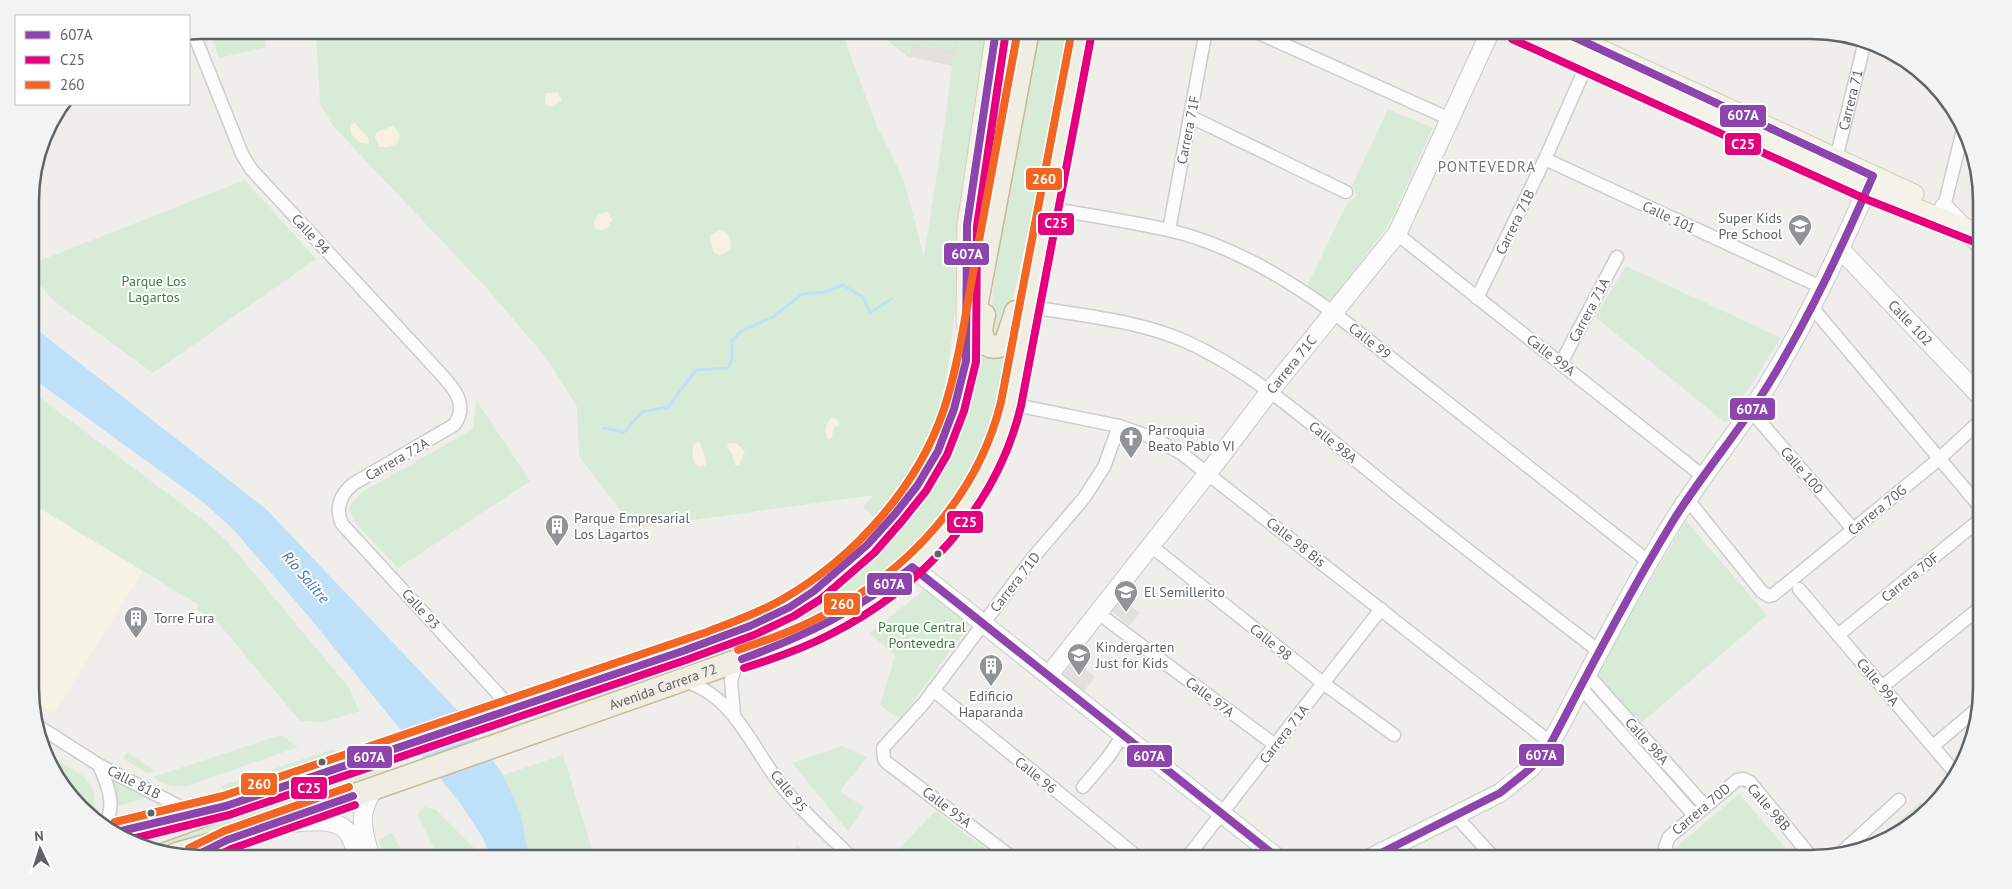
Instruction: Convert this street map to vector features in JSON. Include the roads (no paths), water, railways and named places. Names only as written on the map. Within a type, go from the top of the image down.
[{"type":"highway","name":"Avenida Carrera 72","points":[[140,838],[226,806],[683,651],[750,626],[814,592],[867,545],[917,486],[947,432],[966,360],[1026,39]]},
{"type":"highway","name":"Avenida Carrera 72","points":[[192,850],[276,823],[802,637],[864,604],[912,567],[966,506],[981,482],[999,445],[1011,404],[1080,39]]},
{"type":"highway","points":[[988,243],[987,299],[981,334],[986,344],[995,348],[1006,342],[1010,335],[1024,271],[1047,208]]},
{"type":"highway","name":"Avenida Carrera 72","points":[[123,831],[226,806]]},
{"type":"highway","name":"Avenida Carrera 72","points":[[207,850],[227,840]]},
{"type":"main road","points":[[966,360],[967,225],[995,39]]},
{"type":"main road","points":[[1536,39],[1870,183],[1972,224]]},
{"type":"main road","points":[[1578,39],[1836,159],[1870,183],[1944,208],[1972,224]]},
{"type":"street","name":"Calle 94","points":[[197,39],[242,154],[251,169],[454,390],[460,398],[460,415]]},
{"type":"street","name":"Carrera 71F","points":[[1169,230],[1204,39]]},
{"type":"street","points":[[1272,39],[1450,118]]},
{"type":"street","name":"Carrera 71C","points":[[1048,675],[1098,614],[1270,391],[1397,234],[1487,39]]},
{"type":"street","name":"Carrera 71","points":[[1836,159],[1863,47]]},
{"type":"street","name":"Carrera 71B","points":[[1477,298],[1545,159],[1588,62]]},
{"type":"street","points":[[1191,117],[1346,192]]},
{"type":"street","points":[[1944,208],[1961,139]]},
{"type":"street","name":"Calle 101","points":[[1545,159],[1821,287]]},
{"type":"street","points":[[1386,850],[1500,793],[1532,768],[1551,743],[1649,562],[1688,500],[1751,411],[1782,361],[1840,249],[1870,183]]},
{"type":"street","name":"Calle 99","points":[[1047,208],[1169,230],[1212,244],[1250,260],[1305,292],[1649,562]]},
{"type":"street","name":"Calle 99A","points":[[1397,234],[1704,477]]},
{"type":"street","name":"Calle 102","points":[[1840,249],[1973,389]]},
{"type":"street","name":"Carrera 71A","points":[[1561,363],[1618,257]]},
{"type":"street","points":[[1811,306],[1973,498]]},
{"type":"street","name":"Calle 98A","points":[[1030,307],[1149,329],[1218,357],[1270,391],[1436,526],[1600,652]]},
{"type":"street","name":"Calle 98 Bis","points":[[1011,404],[1119,426],[1151,437],[1181,453],[1551,743]]},
{"type":"street","name":"Calle 100","points":[[1751,411],[1853,529]]},
{"type":"street","name":"Carrera 72A","points":[[338,505],[346,491],[353,484],[452,427],[460,415]]},
{"type":"street","name":"Carrera 71D","points":[[883,755],[884,746],[924,703],[1031,560],[1084,498],[1104,467],[1119,426]]},
{"type":"street","name":"Carrera 70G","points":[[1688,500],[1762,592],[1770,596],[1777,593],[1940,459],[1973,428]]},
{"type":"street","name":"Calle 93","points":[[338,505],[338,515],[342,524],[512,709]]},
{"type":"street","name":"Carrera 70F","points":[[1838,635],[1973,525]]},
{"type":"street","name":"Calle 98","points":[[1151,546],[1323,683],[1394,735]]},
{"type":"street","points":[[912,567],[1268,850]]},
{"type":"street","name":"Calle 99A","points":[[1799,589],[1952,769]]},
{"type":"street","name":"Carrera 71A","points":[[1193,850],[1381,609]]},
{"type":"street","points":[[1882,687],[1973,613]]},
{"type":"street","name":"Calle 97A","points":[[1098,614],[1275,745]]},
{"type":"street","name":"Calle 95","points":[[734,715],[730,680],[738,660]]},
{"type":"street","name":"Calle 95","points":[[681,680],[705,689],[734,715],[784,789],[844,850]]},
{"type":"street","name":"Calle 98A","points":[[1584,681],[1705,806]]},
{"type":"street","name":"Calle 98A","points":[[1584,681],[1694,815]]},
{"type":"street","name":"Calle 96","points":[[933,690],[1129,850]]},
{"type":"street","points":[[1933,746],[1971,714]]},
{"type":"street","name":"Calle 81B","points":[[44,730],[100,765],[194,814]]},
{"type":"street","points":[[1084,787],[1110,756],[1123,735]]},
{"type":"street","name":"Calle 95A","points":[[883,755],[886,762],[1002,850]]},
{"type":"street","name":"Calle 81B","points":[[100,765],[109,792],[110,811],[107,820]]},
{"type":"street","name":"Carrera 70D","points":[[1667,850],[1665,846],[1669,837],[1737,780],[1744,779]]},
{"type":"street","name":"Calle 98B","points":[[1744,779],[1750,782],[1806,850]]},
{"type":"street","points":[[369,850],[362,820],[366,801],[374,788]]},
{"type":"street","points":[[1850,845],[1899,800]]},
{"type":"street","points":[[1455,815],[1487,850]]},
{"type":"street","points":[[276,823],[321,822],[339,825],[349,834],[355,850]]},
{"type":"water","name":"Río Salitre","points":[[39,331],[266,509],[457,710],[503,775],[521,815],[527,850],[488,850],[483,838],[460,803],[310,618],[232,528],[203,502],[39,383]]},
{"type":"waterway","points":[[604,428],[624,432],[642,412],[668,407],[696,370],[728,368],[732,359],[732,341],[741,331],[773,317],[802,294],[825,292],[843,285],[863,297],[870,313],[891,299]]},
{"type":"place","name":"Super Kids Pre School","points":[[1800,247]]},
{"type":"place","name":"Parroquia Beato Pablo VI","points":[[1131,459]]},
{"type":"place","name":"Parque Empresarial Los Lagartos","points":[[557,547]]},
{"type":"place","name":"El Semillerito","points":[[1126,613]]},
{"type":"place","name":"Torre Fura","points":[[136,639]]},
{"type":"place","name":"Kindergarten Just for Kids","points":[[1079,676]]},
{"type":"place","name":"Edificio Haparanda","points":[[991,687]]},
{"type":"district","name":"PONTEVEDRA","points":[[1487,166]]},
{"type":"park label","name":"Parque Los Lagartos","points":[[154,290]]},
{"type":"park label","name":"Parque Central Pontevedra","points":[[922,636]]}]
